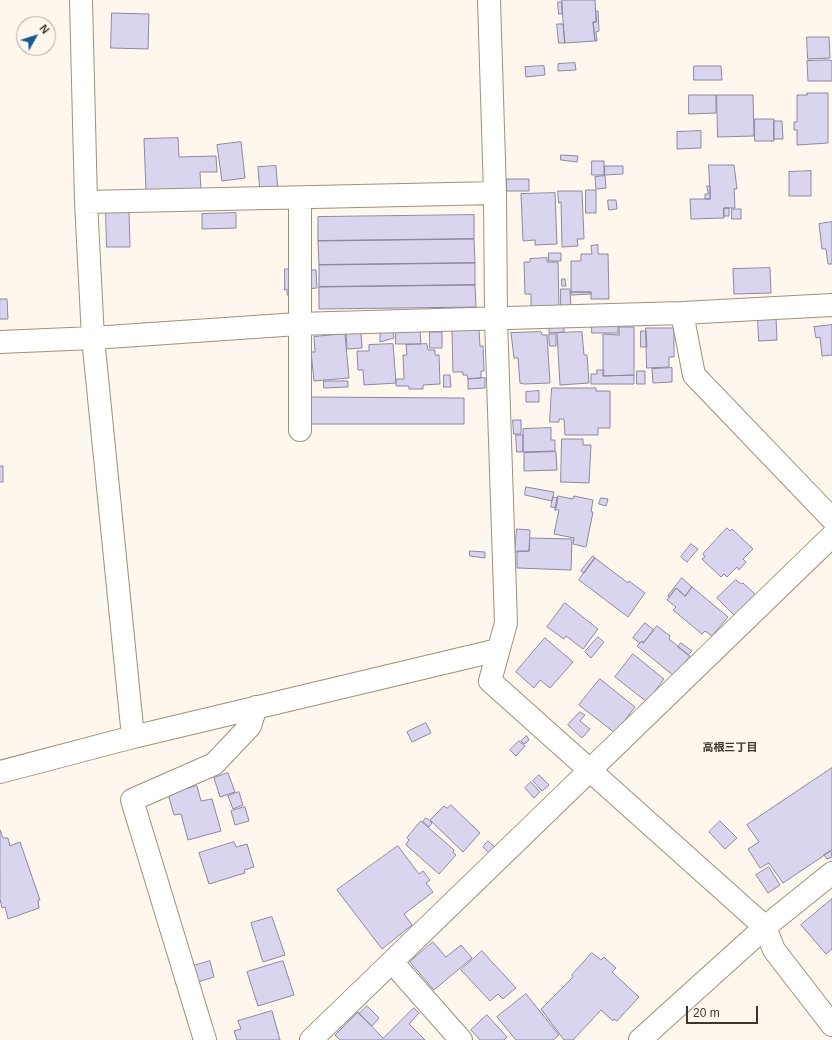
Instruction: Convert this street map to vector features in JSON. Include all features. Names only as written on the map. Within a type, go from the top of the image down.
[{"type":"street","points":[[81,0],[86,202],[93,338],[133,737]]},
{"type":"street","points":[[489,0],[495,193],[496,319],[506,624],[490,681],[765,927],[774,950],[832,1025]]},
{"type":"street","points":[[86,202],[495,193]]},
{"type":"street","points":[[300,198],[298,324],[300,430]]},
{"type":"street","points":[[0,342],[93,338],[298,324],[496,319],[832,305]]},
{"type":"street","points":[[682,312],[694,375],[832,519]]},
{"type":"street","points":[[311,1040],[832,536]]},
{"type":"street","points":[[0,772],[133,737],[498,650]]},
{"type":"street","points":[[205,1040],[132,800],[214,764],[250,726],[256,707]]},
{"type":"street","points":[[640,1040],[765,927],[832,873]]},
{"type":"street","points":[[392,962],[461,1040]]},
{"type":"building","points":[[562,0],[595,0],[596,22],[593,22],[595,41],[565,43]]},
{"type":"building","points":[[558,2],[562,2],[562,14],[559,14]]},
{"type":"building","points":[[596,11],[598,11],[599,31],[596,32],[597,41],[595,41],[593,22],[596,22]]},
{"type":"building","points":[[112,13],[149,14],[148,49],[111,48]]},
{"type":"building","points":[[557,24],[563,24],[565,43],[559,43]]},
{"type":"building","points":[[807,37],[829,37],[830,58],[808,59]]},
{"type":"building","points":[[807,61],[832,61],[832,81],[808,81]]},
{"type":"building","points":[[575,63],[576,70],[558,71],[558,64]]},
{"type":"building","points":[[544,66],[545,75],[526,77],[525,67]]},
{"type":"building","points":[[694,66],[721,66],[722,80],[694,80]]},
{"type":"building","points":[[807,93],[828,93],[828,143],[797,145],[797,130],[794,130],[794,122],[797,122],[797,95],[807,95]]},
{"type":"building","points":[[689,95],[716,95],[716,113],[689,114]]},
{"type":"building","points":[[717,95],[753,95],[754,136],[718,137]]},
{"type":"building","points":[[755,119],[774,119],[774,141],[755,141]]},
{"type":"building","points":[[774,121],[782,121],[783,139],[774,139]]},
{"type":"building","points":[[701,131],[701,148],[677,149],[677,132]]},
{"type":"building","points":[[178,138],[179,157],[216,156],[217,172],[200,172],[201,189],[146,191],[144,139]]},
{"type":"building","points":[[241,142],[245,178],[222,181],[217,145]]},
{"type":"building","points":[[561,155],[578,156],[577,162],[561,160]]},
{"type":"building","points":[[592,161],[604,161],[604,175],[592,175]]},
{"type":"building","points":[[709,165],[734,165],[737,189],[734,189],[735,208],[724,208],[724,218],[691,219],[690,199],[710,199]]},
{"type":"building","points":[[276,166],[278,192],[260,192],[258,167]]},
{"type":"building","points":[[605,166],[623,166],[623,174],[605,175]]},
{"type":"building","points":[[811,171],[811,196],[789,196],[789,172]]},
{"type":"building","points":[[605,176],[606,188],[596,189],[595,177]]},
{"type":"building","points":[[507,179],[529,179],[529,191],[507,191]]},
{"type":"building","points":[[707,186],[710,186],[710,199],[705,199],[705,194],[708,194]]},
{"type":"building","points":[[586,190],[596,190],[596,213],[586,213]]},
{"type":"building","points":[[558,191],[582,191],[584,239],[577,239],[578,246],[562,247],[561,202],[559,203]]},
{"type":"building","points":[[555,193],[557,244],[535,245],[535,240],[523,241],[521,194]]},
{"type":"building","points":[[608,200],[616,200],[617,209],[609,210]]},
{"type":"building","points":[[724,208],[729,208],[729,216],[724,216]]},
{"type":"building","points":[[732,209],[741,209],[741,219],[732,219]]},
{"type":"building","points":[[106,211],[129,211],[130,247],[107,247]]},
{"type":"building","points":[[236,213],[236,228],[202,229],[202,214]]},
{"type":"building","points":[[474,215],[474,239],[318,241],[318,217]]},
{"type":"building","points":[[832,222],[832,264],[828,264],[826,249],[822,249],[819,224]]},
{"type":"building","points":[[474,239],[475,263],[319,265],[318,241]]},
{"type":"building","points":[[598,245],[598,254],[608,254],[609,299],[591,299],[591,292],[571,292],[571,261],[581,261],[581,254],[592,254],[591,246]]},
{"type":"building","points":[[549,253],[561,253],[561,261],[549,261]]},
{"type":"building","points":[[547,258],[547,262],[558,262],[559,306],[531,307],[531,294],[525,294],[524,262],[530,262],[530,259]]},
{"type":"building","points":[[475,263],[475,285],[319,287],[319,265]]},
{"type":"building","points":[[770,268],[771,293],[734,294],[733,269]]},
{"type":"building","points":[[285,269],[292,269],[292,295],[287,295],[287,289],[285,290]]},
{"type":"building","points":[[305,270],[316,270],[317,288],[306,289]]},
{"type":"building","points":[[562,279],[565,279],[566,286],[562,286]]},
{"type":"building","points":[[475,285],[476,307],[319,309],[319,287]]},
{"type":"building","points":[[561,289],[570,289],[571,309],[561,309]]},
{"type":"building","points":[[571,292],[591,292],[591,294],[572,295]]},
{"type":"building","points":[[0,299],[7,299],[8,319],[0,319]]},
{"type":"building","points":[[758,318],[776,318],[777,340],[759,341]]},
{"type":"building","points":[[592,325],[618,325],[618,333],[592,333]]},
{"type":"building","points":[[832,325],[832,355],[822,356],[820,337],[816,338],[814,327]]},
{"type":"building","points":[[564,327],[564,332],[549,333],[549,328]]},
{"type":"building","points":[[619,327],[634,327],[634,375],[603,376],[603,334],[619,335]]},
{"type":"building","points":[[646,328],[674,328],[674,357],[669,357],[669,367],[647,368]]},
{"type":"building","points":[[479,330],[480,346],[483,346],[484,371],[481,371],[481,378],[468,379],[467,375],[463,375],[463,372],[453,372],[452,331]]},
{"type":"building","points":[[393,331],[394,338],[380,342],[380,332]]},
{"type":"building","points":[[396,331],[420,331],[421,344],[396,344]]},
{"type":"building","points":[[641,331],[646,331],[647,347],[641,347]]},
{"type":"building","points":[[361,332],[362,348],[347,349],[346,333]]},
{"type":"building","points":[[430,332],[442,332],[442,348],[430,348]]},
{"type":"building","points":[[541,332],[542,335],[547,335],[550,383],[520,383],[518,358],[514,358],[511,333]]},
{"type":"building","points":[[582,332],[584,355],[587,355],[589,383],[560,385],[557,333]]},
{"type":"building","points":[[345,334],[349,378],[314,381],[311,352],[315,352],[314,337]]},
{"type":"building","points":[[549,334],[556,334],[556,346],[550,346]]},
{"type":"building","points":[[393,344],[396,383],[364,385],[363,370],[358,370],[357,351],[369,351],[369,345]]},
{"type":"building","points":[[427,344],[428,350],[435,350],[435,355],[439,355],[440,384],[423,385],[423,389],[409,389],[409,386],[396,386],[396,379],[404,379],[403,355],[407,355],[406,345]]},
{"type":"building","points":[[672,368],[672,382],[653,383],[652,369]]},
{"type":"building","points":[[597,370],[604,370],[603,376],[634,375],[634,384],[591,384],[591,374],[597,374]]},
{"type":"building","points":[[637,371],[645,371],[645,384],[637,384]]},
{"type":"building","points":[[444,375],[450,375],[451,387],[444,387]]},
{"type":"building","points":[[485,378],[485,388],[468,389],[468,379]]},
{"type":"building","points":[[324,381],[348,381],[348,387],[324,388]]},
{"type":"building","points":[[552,388],[596,388],[596,391],[610,391],[610,428],[598,428],[598,435],[565,435],[564,419],[559,419],[559,422],[550,422]]},
{"type":"building","points":[[539,391],[539,402],[526,402],[526,392]]},
{"type":"building","points":[[306,397],[464,398],[464,424],[306,424]]},
{"type":"building","points":[[513,420],[521,420],[521,434],[514,434]]},
{"type":"building","points":[[551,428],[551,440],[555,440],[555,451],[523,452],[523,429]]},
{"type":"building","points":[[516,435],[523,435],[523,452],[517,452]]},
{"type":"building","points":[[562,439],[583,439],[583,445],[591,445],[589,483],[561,482]]},
{"type":"building","points":[[556,452],[557,470],[524,471],[524,453]]},
{"type":"building","points":[[0,466],[3,466],[3,482],[0,482]]},
{"type":"building","points":[[526,487],[554,492],[552,501],[525,495]]},
{"type":"building","points":[[558,496],[573,499],[574,496],[593,500],[591,512],[593,512],[586,547],[573,544],[574,538],[554,534],[559,510],[555,510]]},
{"type":"building","points":[[553,497],[558,498],[556,508],[551,507]]},
{"type":"building","points":[[601,498],[608,499],[606,506],[599,504]]},
{"type":"building","points":[[727,528],[730,531],[732,529],[753,549],[743,559],[746,562],[739,570],[737,567],[727,577],[724,574],[721,577],[702,559],[705,557],[703,554]]},
{"type":"building","points":[[517,529],[530,530],[529,551],[515,552]]},
{"type":"building","points":[[530,538],[572,539],[571,570],[517,568],[517,551],[529,551]]},
{"type":"building","points":[[691,544],[698,549],[687,562],[681,557]]},
{"type":"building","points":[[470,551],[485,552],[485,558],[470,556]]},
{"type":"building","points":[[593,556],[595,558],[584,573],[581,571]]},
{"type":"building","points":[[595,558],[628,583],[629,581],[645,593],[628,617],[579,580]]},
{"type":"building","points":[[682,578],[692,587],[685,596],[676,588],[669,597],[668,596]]},
{"type":"building","points":[[736,580],[741,584],[743,583],[756,595],[735,616],[717,598]]},
{"type":"building","points":[[692,587],[728,617],[712,636],[705,631],[702,634],[673,610],[676,607],[667,600],[676,588],[685,596]]},
{"type":"building","points":[[565,603],[598,629],[583,649],[566,636],[564,639],[547,627]]},
{"type":"building","points":[[645,623],[654,630],[643,643],[642,641],[640,643],[633,638]]},
{"type":"building","points":[[657,626],[670,636],[669,639],[690,656],[674,676],[637,646],[642,641],[643,643]]},
{"type":"building","points":[[598,637],[604,642],[591,658],[585,652]]},
{"type":"building","points":[[545,638],[573,662],[550,688],[540,680],[534,688],[516,672]]},
{"type":"building","points":[[681,643],[692,651],[688,655],[678,647]]},
{"type":"building","points":[[633,654],[664,679],[647,702],[615,677]]},
{"type":"building","points":[[600,679],[635,707],[615,733],[579,705]]},
{"type":"building","points":[[580,712],[585,715],[580,721],[590,729],[582,738],[568,725]]},
{"type":"building","points":[[426,723],[431,733],[412,742],[407,732]]},
{"type":"building","points":[[527,736],[529,740],[524,744],[521,741]]},
{"type":"building","points":[[519,741],[525,746],[516,756],[510,750]]},
{"type":"building","points":[[832,768],[832,850],[783,883],[769,863],[760,868],[748,849],[759,842],[747,825]]},
{"type":"building","points":[[228,773],[235,792],[220,797],[214,778]]},
{"type":"building","points":[[539,775],[549,785],[542,791],[533,781]]},
{"type":"building","points":[[531,782],[540,792],[534,798],[525,788]]},
{"type":"building","points":[[197,786],[201,801],[212,799],[221,831],[188,840],[181,814],[174,815],[168,794]]},
{"type":"building","points":[[239,792],[243,805],[233,809],[228,796]]},
{"type":"building","points":[[451,805],[480,833],[463,852],[430,820],[444,806],[447,808]]},
{"type":"building","points":[[245,807],[249,821],[235,825],[231,811]]},
{"type":"building","points":[[426,818],[432,823],[429,827],[423,822]]},
{"type":"building","points":[[421,821],[454,850],[453,852],[456,855],[439,874],[406,845],[409,840],[407,838]]},
{"type":"building","points":[[720,821],[737,838],[725,849],[709,832]]},
{"type":"building","points":[[0,830],[3,838],[8,838],[10,846],[20,842],[40,900],[38,900],[39,908],[8,919],[5,907],[2,908],[0,899]]},
{"type":"building","points":[[488,841],[496,848],[490,854],[483,847]]},
{"type":"building","points":[[234,842],[236,847],[247,844],[254,867],[244,870],[245,873],[209,884],[199,853]]},
{"type":"building","points":[[398,846],[419,874],[423,871],[430,880],[426,883],[433,892],[404,914],[412,925],[382,949],[337,890]]},
{"type":"building","points":[[831,851],[832,857],[827,859],[824,855]]},
{"type":"building","points":[[769,867],[780,885],[768,893],[756,875]]},
{"type":"building","points":[[832,899],[832,949],[826,954],[801,925]]},
{"type":"building","points":[[272,917],[285,955],[263,962],[251,923]]},
{"type":"building","points":[[433,942],[446,957],[461,945],[472,958],[434,990],[410,962]]},
{"type":"building","points":[[482,951],[516,988],[503,999],[498,994],[490,1001],[461,970]]},
{"type":"building","points":[[592,953],[601,960],[604,957],[616,968],[612,972],[639,997],[617,1021],[614,1019],[613,1021],[601,1010],[573,1040],[564,1040],[541,1009],[573,977],[572,975]]},
{"type":"building","points":[[210,961],[214,977],[198,982],[193,966]]},
{"type":"building","points":[[283,961],[294,995],[258,1006],[247,972]]},
{"type":"building","points":[[526,994],[559,1035],[553,1040],[516,1040],[497,1017]]},
{"type":"building","points":[[367,1006],[379,1018],[372,1026],[359,1014]]},
{"type":"building","points":[[414,1008],[419,1013],[409,1024],[425,1040],[340,1040],[335,1035],[358,1012],[383,1038]]},
{"type":"building","points":[[272,1011],[280,1040],[237,1040],[234,1031],[241,1029],[238,1021]]},
{"type":"building","points":[[487,1015],[507,1037],[504,1040],[480,1040],[471,1030]]},
{"type":"district","name":"高根三丁目","points":[[730,748]]}]
